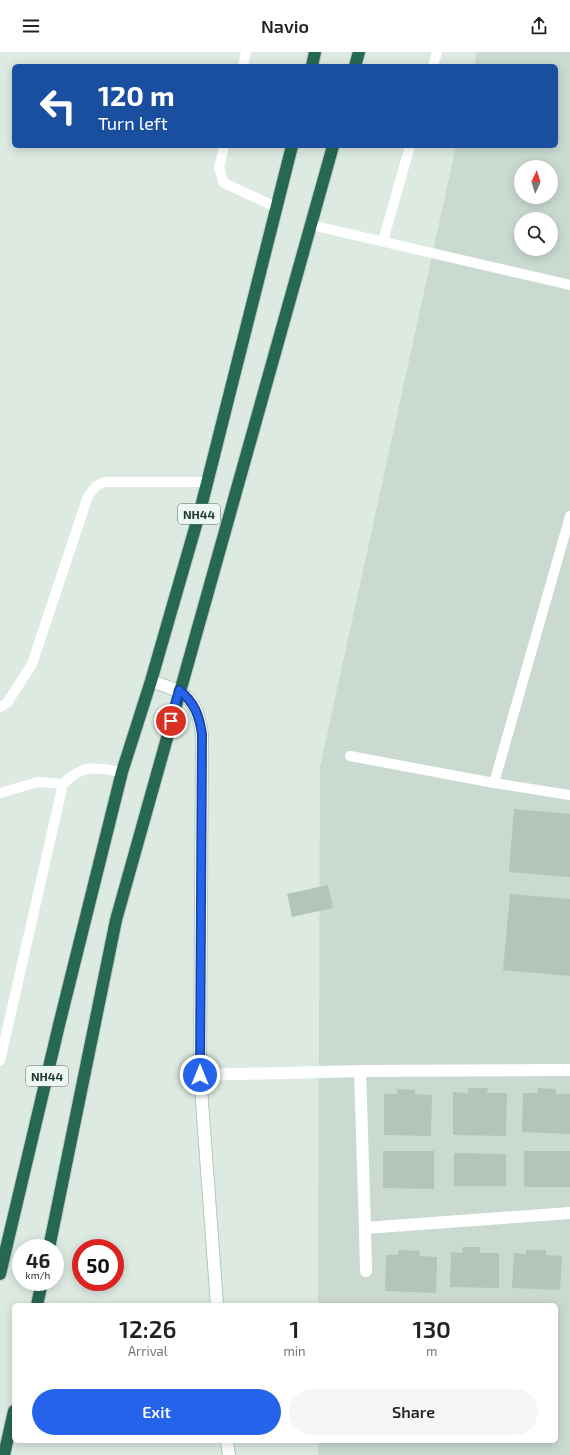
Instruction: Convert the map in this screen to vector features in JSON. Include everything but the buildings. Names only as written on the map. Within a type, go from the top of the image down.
[{"type":"highway","points":[[312,64],[315,52]]},
{"type":"highway","points":[[356,64],[359,52]]},
{"type":"highway","name":"NH44","points":[[0,1274],[57,1033],[122,772],[151,681],[207,482],[291,148]]},
{"type":"highway","name":"NH44","points":[[51,1239],[116,920],[179,690],[332,148]]},
{"type":"highway","points":[[37,1303],[40,1291]]},
{"type":"highway","points":[[4,1455],[12,1420]]},
{"type":"street","points":[[151,681],[179,690],[188,698],[198,714],[202,734],[200,1075],[217,1303]]},
{"type":"street","points":[[200,1075],[360,1071],[570,1070]]},
{"type":"street","points":[[360,1071],[366,1271]]},
{"type":"street","points":[[365,1228],[570,1213]]},
{"type":"street","points":[[227,1443],[228,1455]]},
{"type":"lane","points":[[243,64],[246,52]]},
{"type":"lane","points":[[434,64],[437,52]]},
{"type":"lane","points":[[224,148],[219,168],[224,182],[276,207]]},
{"type":"lane","points":[[383,241],[409,148]]},
{"type":"lane","points":[[311,225],[570,285]]},
{"type":"lane","points":[[0,708],[7,704],[32,664],[88,496],[96,486],[105,482],[207,482]]},
{"type":"lane","points":[[494,784],[570,516]]},
{"type":"lane","points":[[350,756],[494,784],[570,795]]},
{"type":"lane","points":[[0,1062],[63,784],[74,773],[83,769],[100,769],[122,772]]},
{"type":"lane","points":[[0,792],[38,782],[63,784]]},
{"type":"shaded area","points":[[477,52],[570,52],[570,1455],[318,1455],[318,1443],[558,1443],[558,1303],[318,1303],[320,767],[456,148],[558,148],[558,64],[474,64]]},
{"type":"route","points":[[171,721],[179,690],[188,698],[198,714],[202,734],[200,1075]]}]
